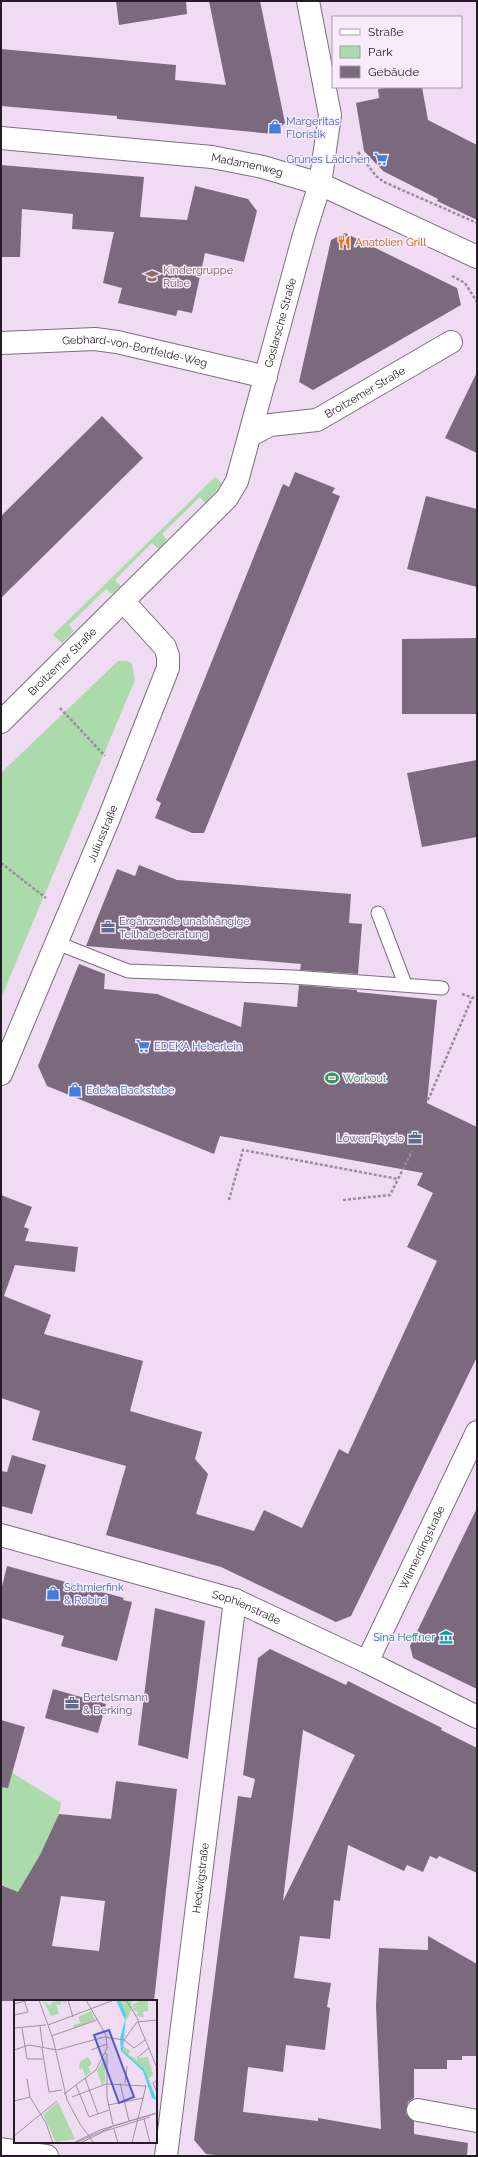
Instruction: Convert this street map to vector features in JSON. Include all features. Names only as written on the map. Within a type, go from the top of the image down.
[{"type":"street","name":"Goslarsche Straße","points":[[124,602],[227,498],[237,481],[251,435],[304,235],[320,184],[330,115],[308,1]]},
{"type":"street","name":"Madamenweg","points":[[1,138],[212,157],[263,167],[320,184],[477,257]]},
{"type":"street","name":"Gebhard-von-Bortfelde-Weg","points":[[1,343],[95,340],[117,342],[266,377]]},
{"type":"street","name":"Broitzemer Straße","points":[[251,435],[270,425],[318,420],[451,342]]},
{"type":"street","name":"Broitzemer Straße","points":[[1,722],[124,602]]},
{"type":"street","name":"Juliusstraße","points":[[1,1074],[57,943],[168,668],[168,656],[165,647],[124,602]]},
{"type":"street","name":"Wilmerdingstraße","points":[[367,1662],[477,1432]]},
{"type":"street","name":"Sophienstraße","points":[[1,1535],[235,1600],[367,1662],[477,1717]]},
{"type":"street","name":"Hedwigstraße","points":[[166,2156],[235,1600]]},
{"type":"street","points":[[418,2110],[477,2121]]},
{"type":"street","points":[[1,2149],[47,2156]]},
{"type":"lane","points":[[378,913],[405,984]]},
{"type":"lane","points":[[57,943],[128,971],[405,984],[442,988]]},
{"type":"path","points":[[358,152],[376,176],[384,182],[477,223]]},
{"type":"path","points":[[60,708],[108,758]]},
{"type":"path","points":[[1,863],[48,899]]},
{"type":"path","points":[[428,1100],[472,998]]},
{"type":"path","points":[[229,1200],[243,1150],[398,1179]]},
{"type":"path","points":[[343,1200],[390,1195],[412,1151]]},
{"type":"green space","points":[[215,477],[222,484],[205,503],[200,497],[162,534],[167,540],[159,549],[152,543],[115,580],[121,586],[112,594],[106,589],[69,625],[74,631],[62,643],[53,635]]},
{"type":"green space","points":[[118,661],[128,661],[132,664],[135,680],[1,998],[1,773]]},
{"type":"green space","points":[[1,1766],[61,1803],[49,1838],[18,1892],[1,1884]]},
{"type":"building","points":[[116,1],[186,1],[187,14],[119,25]]},
{"type":"building","points":[[209,1],[260,1],[285,123],[273,134],[117,119],[117,116],[1,106],[1,49],[176,65],[175,80],[226,85]]},
{"type":"building","points":[[422,88],[428,120],[477,145],[477,220],[437,201],[438,199],[383,171],[364,151],[356,103],[379,98],[378,89]]},
{"type":"building","points":[[1,165],[144,177],[140,217],[187,220],[195,186],[248,199],[257,211],[244,262],[205,253],[192,313],[178,310],[176,316],[118,303],[122,288],[103,283],[114,232],[72,229],[73,214],[22,209],[20,257],[1,257]]},
{"type":"building","points":[[345,233],[457,288],[461,305],[313,390],[299,382],[331,240]]},
{"type":"building","points":[[477,372],[477,453],[445,438]]},
{"type":"building","points":[[102,416],[143,458],[1,598],[1,516]]},
{"type":"building","points":[[295,472],[335,488],[332,493],[340,496],[204,833],[192,833],[155,818],[161,803],[156,800],[283,484],[289,487]]},
{"type":"building","points":[[426,496],[477,509],[477,587],[407,569]]},
{"type":"building","points":[[477,638],[477,714],[402,714],[402,639]]},
{"type":"building","points":[[477,760],[477,837],[422,847],[407,773]]},
{"type":"building","points":[[139,865],[177,880],[351,894],[349,923],[362,924],[358,974],[300,970],[301,964],[86,946],[117,869],[135,876]]},
{"type":"building","points":[[79,964],[105,974],[104,989],[157,994],[241,1027],[244,1002],[297,1007],[299,985],[357,990],[357,992],[437,1000],[427,1103],[477,1127],[477,1357],[351,1616],[336,1622],[221,1567],[106,1535],[126,1466],[32,1440],[40,1411],[1,1398],[1,1195],[32,1207],[24,1227],[29,1229],[25,1241],[78,1247],[75,1272],[15,1265],[4,1296],[51,1315],[44,1334],[143,1361],[130,1411],[202,1432],[195,1459],[208,1474],[196,1514],[254,1531],[264,1510],[302,1528],[339,1449],[348,1454],[437,1261],[407,1247],[433,1193],[417,1185],[423,1173],[220,1136],[214,1154],[47,1086],[38,1066]]},
{"type":"building","points":[[12,1455],[46,1465],[32,1514],[1,1506],[1,1471],[7,1472]]},
{"type":"building","points":[[477,1508],[477,1689],[413,1658],[410,1646]]},
{"type":"building","points":[[7,1566],[124,1598],[123,1600],[132,1602],[117,1661],[61,1646],[64,1636],[1,1618],[1,1590]]},
{"type":"building","points":[[155,1608],[205,1621],[188,1759],[138,1745]]},
{"type":"building","points":[[270,1649],[346,1685],[348,1681],[442,1728],[441,1730],[477,1748],[477,1873],[439,1856],[437,1859],[430,1856],[423,1872],[407,1865],[404,1871],[348,1845],[340,1901],[334,1900],[330,1939],[300,1936],[294,1978],[331,1983],[327,2007],[330,2008],[325,2050],[286,2045],[283,2072],[248,2067],[243,2112],[318,2121],[318,2118],[381,2129],[376,2005],[379,1948],[428,1950],[428,1936],[477,1964],[477,2056],[462,2056],[462,2060],[447,2060],[447,2069],[414,2069],[414,2098],[408,2102],[406,2114],[414,2121],[414,2134],[468,2143],[467,2156],[226,2156],[206,2154],[194,2140],[238,1796],[251,1798],[255,1779],[243,1775],[258,1658]],"holes":[[[303,1730],[355,1755],[283,1901]]]},
{"type":"building","points":[[53,1689],[106,1704],[98,1733],[45,1718]]},
{"type":"building","points":[[1,1720],[25,1727],[8,1788],[1,1787]]},
{"type":"building","points":[[116,1781],[177,1789],[154,2000],[1,2001],[1,1885],[18,1892],[40,1855],[59,1814],[111,1819]],"holes":[[[61,1896],[105,1901],[99,1951],[52,1946]]]},
{"type":"place","name":"Margeritas Floristik","points":[[275,127]]},
{"type":"place","name":"Grünes Lädchen","points":[[381,159]]},
{"type":"place","name":"Anatolien Grill","points":[[344,242]]},
{"type":"place","name":"Kindergruppe Rübe","points":[[152,276]]},
{"type":"place","name":"Ergänzende unabhängige Teilhabeberatung","points":[[108,927]]},
{"type":"place","name":"EDEKA Heberlein","points":[[143,1046]]},
{"type":"place","name":"Workout","points":[[332,1078]]},
{"type":"place","name":"Edeka Backstube","points":[[75,1090]]},
{"type":"place","name":"LöwenPhysio","points":[[415,1138]]},
{"type":"place","name":"Schmierfink & Robird","points":[[53,1593]]},
{"type":"place","name":"Sina Heffner","points":[[446,1637]]},
{"type":"place","name":"Bertelsmann & Berking","points":[[72,1703]]}]
